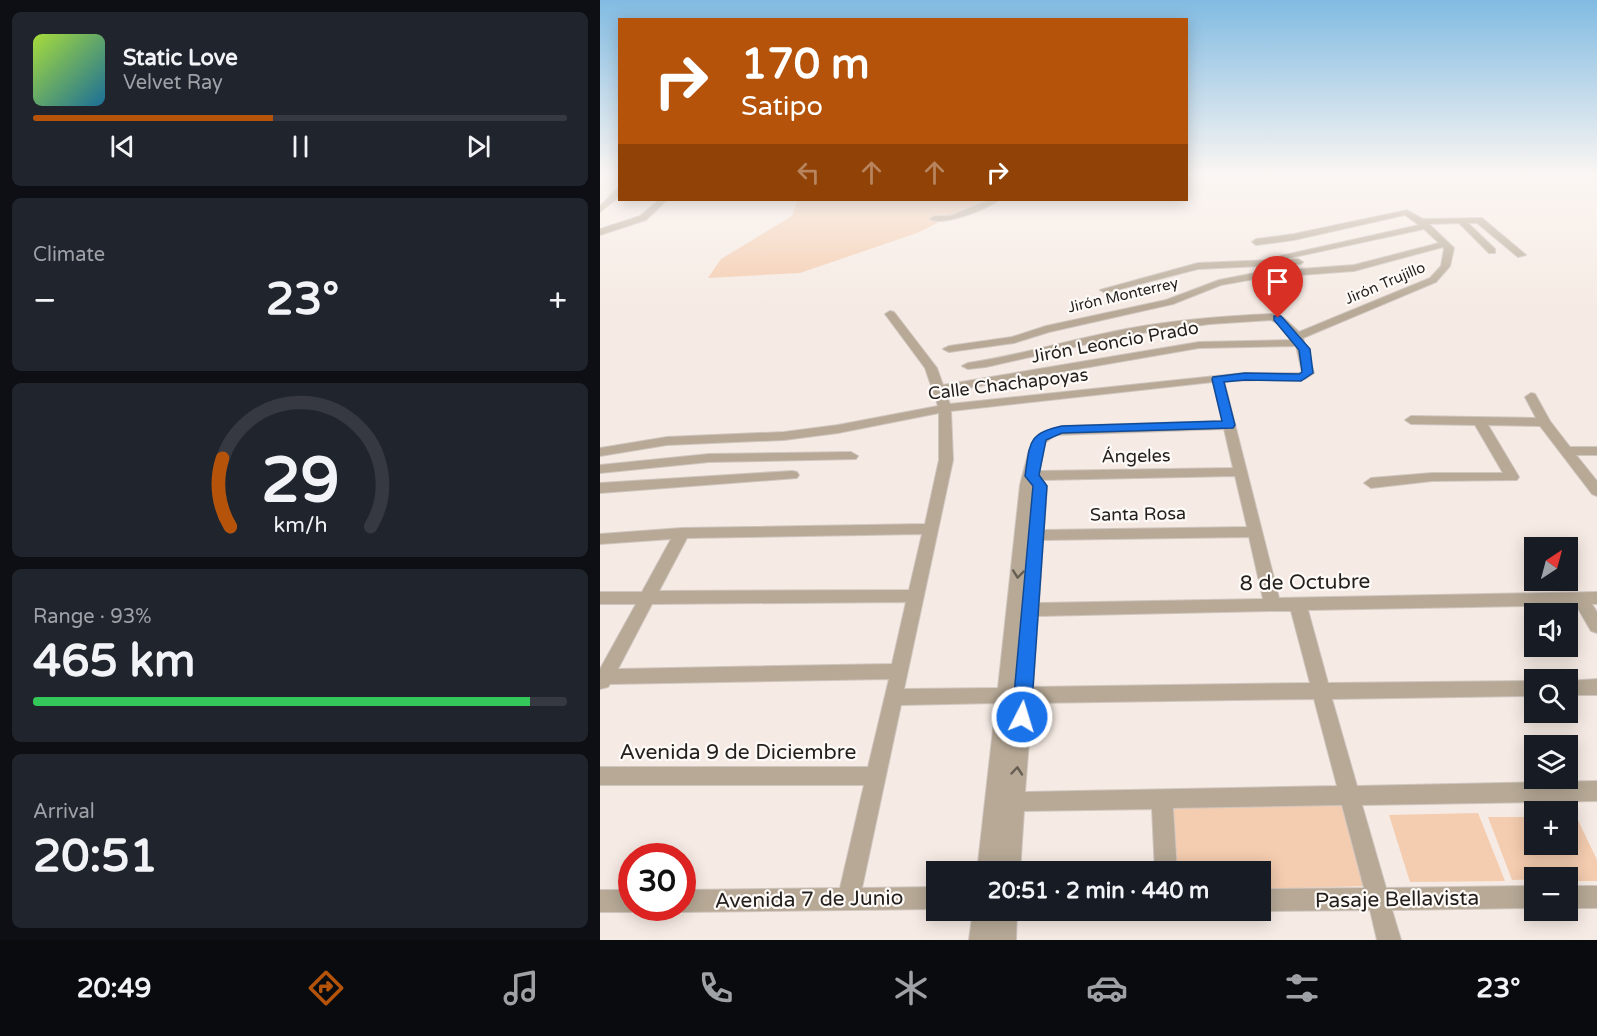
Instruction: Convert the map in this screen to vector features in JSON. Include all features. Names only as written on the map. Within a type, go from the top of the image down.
[{"type":"street","points":[[600,232],[640,219]]},
{"type":"street","points":[[1256,242],[1294,237],[1376,219]]},
{"type":"street","points":[[1417,219],[1445,243]]},
{"type":"street","points":[[1460,220],[1492,251]]},
{"type":"street","points":[[1105,290],[1179,270],[1317,251],[1424,224],[1460,220],[1485,222],[1521,255]]},
{"type":"street","points":[[1294,237],[1317,251]]},
{"type":"street","name":"Jirón Monterrey","points":[[949,349],[1014,340],[1078,321],[1168,302],[1219,284],[1260,274],[1344,270],[1445,243]]},
{"type":"street","name":"Jirón Trujillo","points":[[1298,340],[1433,280],[1443,272],[1450,259],[1449,248],[1445,243]]},
{"type":"street","points":[[1221,265],[1303,262],[1344,270]]},
{"type":"street","points":[[849,899],[897,672],[946,460],[945,408],[931,368],[923,354],[890,314]]},
{"type":"street","points":[[968,366],[1011,360],[1108,336],[1175,324],[1278,318],[1298,340]]},
{"type":"street","name":"Calle Chachapoyas","points":[[600,452],[667,441],[784,436],[838,429],[945,408],[1126,387],[1245,376],[1305,376],[1308,373],[1304,349],[1298,340]]},
{"type":"street","name":"Jirón Leoncio Prado","points":[[937,390],[1198,345],[1298,340]]},
{"type":"street","points":[[1218,379],[1273,606]]},
{"type":"street","points":[[1530,397],[1544,422],[1597,491]]},
{"type":"street","points":[[1411,420],[1544,422]]},
{"type":"street","points":[[1371,483],[1432,477],[1512,477],[1479,420]]},
{"type":"street","points":[[1008,861],[1005,801],[1029,535],[1027,485],[1032,476],[1036,444],[1040,437],[1052,431],[1229,425]]},
{"type":"street","points":[[1567,451],[1597,451]]},
{"type":"street","points":[[600,469],[709,458],[851,456]]},
{"type":"street","name":"Ángeles","points":[[1032,476],[1240,472]]},
{"type":"street","points":[[600,488],[792,475]]},
{"type":"street","points":[[600,539],[682,533],[929,529]]},
{"type":"street","name":"Santa Rosa","points":[[1029,535],[1255,532]]},
{"type":"street","points":[[602,680],[682,533]]},
{"type":"street","points":[[600,598],[914,596]]},
{"type":"street","points":[[1589,598],[1597,626]]},
{"type":"street","name":"8 de Octubre","points":[[1022,610],[1589,598]]},
{"type":"street","points":[[1298,605],[1389,940]]},
{"type":"street","points":[[602,680],[897,672]]},
{"type":"street","points":[[1578,688],[1597,687]]},
{"type":"street","points":[[892,697],[1321,693],[1524,688]]},
{"type":"street","name":"Avenida 9 de Diciembre","points":[[600,776],[876,776]]},
{"type":"street","points":[[1005,801],[1597,791]]},
{"type":"street","points":[[1162,799],[1165,861]]},
{"type":"street","points":[[991,861],[1005,801]]},
{"type":"street","name":"Pasaje Bellavista","points":[[1271,900],[1524,897]]},
{"type":"street","points":[[1578,897],[1597,897]]},
{"type":"street","name":"Avenida 7 de Junio","points":[[696,901],[926,898]]},
{"type":"street","points":[[600,901],[618,901]]},
{"type":"street","points":[[981,940],[983,921]]},
{"type":"street","points":[[1004,940],[1005,921]]},
{"type":"shaded area","points":[[787,219],[946,219],[917,233],[800,273],[708,278],[721,259]]},
{"type":"shaded area","points":[[1348,804],[1371,886],[1271,889],[1271,861],[1172,861],[1169,808]]},
{"type":"shaded area","points":[[1478,813],[1505,881],[1410,882],[1389,815]]},
{"type":"shaded area","points":[[1488,817],[1524,817],[1524,855],[1578,855],[1578,820],[1597,860],[1597,881],[1578,881],[1578,867],[1524,867],[1524,880],[1512,880]]},
{"type":"route","points":[[1022,717],[1040,486],[1032,476],[1036,444],[1040,437],[1052,431],[1062,430],[1229,425],[1218,379],[1245,376],[1294,378],[1305,376],[1308,373],[1304,349],[1278,318]]}]
